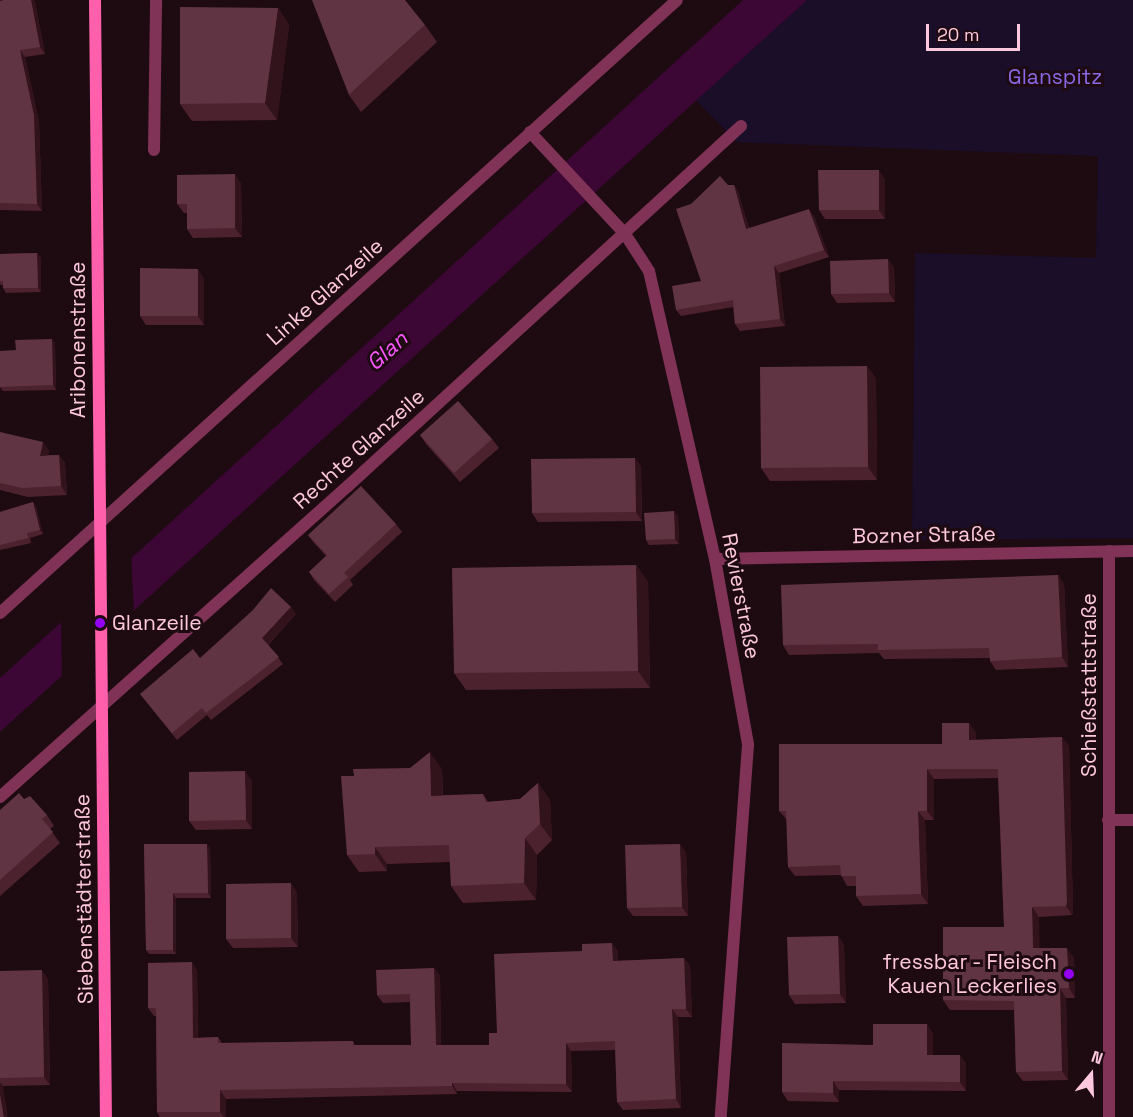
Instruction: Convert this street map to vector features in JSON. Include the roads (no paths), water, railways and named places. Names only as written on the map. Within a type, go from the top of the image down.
[{"type":"street","name":"Aribonenstraße","points":[[95,0],[98,546],[101,680]]},
{"type":"street","points":[[154,150],[156,0]]},
{"type":"street","name":"Linke Glanzeile","points":[[0,613],[677,0]]},
{"type":"street","name":"Rechte Glanzeile","points":[[0,797],[626,234],[741,126]]},
{"type":"street","name":"Revierstraße","points":[[530,132],[626,234],[649,271],[715,559],[748,745],[721,1117]]},
{"type":"street","name":"Bozner Straße","points":[[715,559],[1133,550]]},
{"type":"street","name":"Schießstattstraße","points":[[1109,551],[1109,1117]]},
{"type":"street","name":"Siebenstädterstraße","points":[[101,680],[106,1117]]},
{"type":"street","points":[[1108,820],[1133,820]]},
{"type":"water","name":"Glan","points":[[743,0],[807,0],[0,732],[0,678]]},
{"type":"place","name":"Glanzeile","points":[[100,623]]},
{"type":"place","name":"fressbar - Fleisch Kauen Leckerlies","points":[[1069,974]]},
{"type":"park label","name":"Glanspitz","points":[[1055,77]]}]
